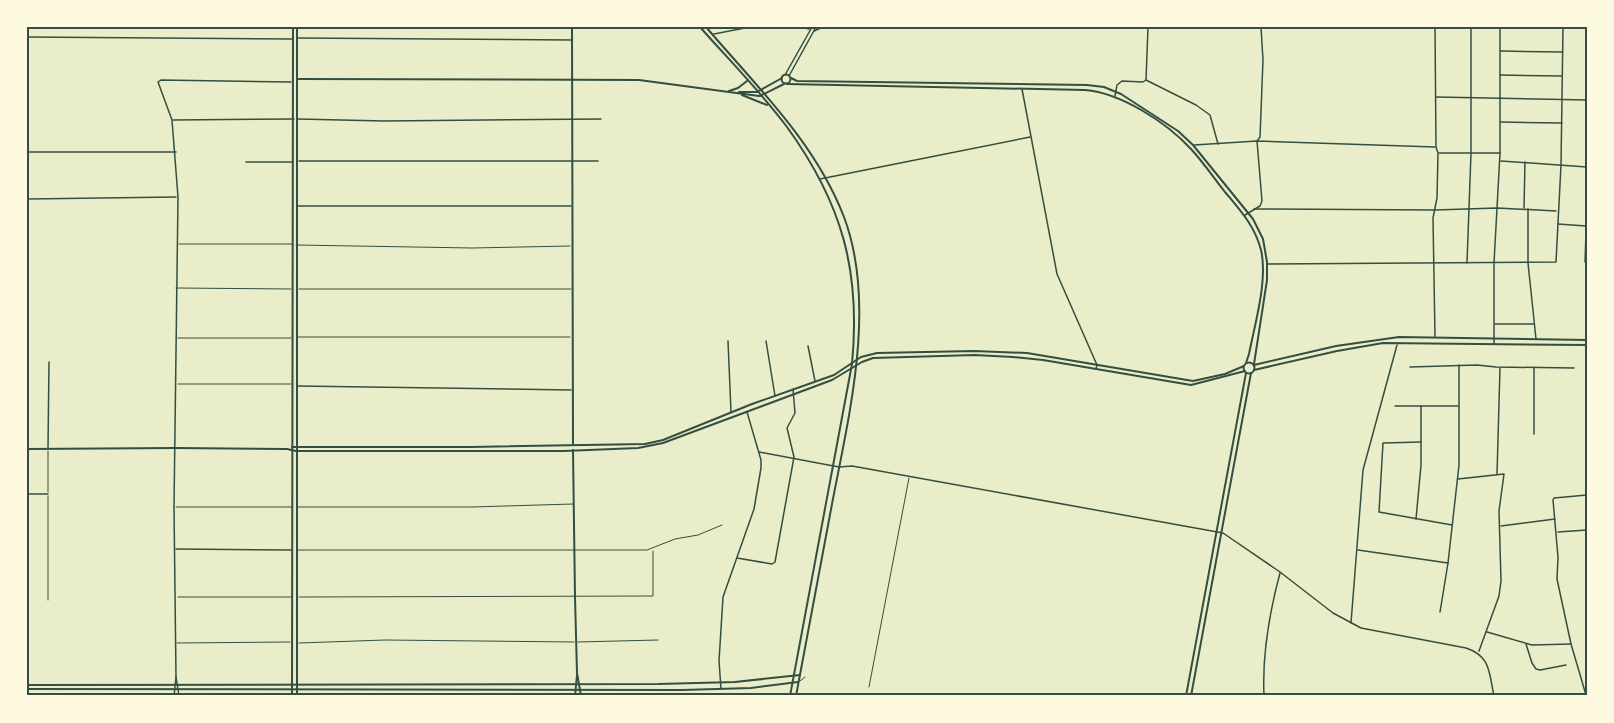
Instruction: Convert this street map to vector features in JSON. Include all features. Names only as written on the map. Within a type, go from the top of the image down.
[{"type":"main road","points":[[293,27],[298,161],[294,244]]},
{"type":"main road","points":[[295,507],[292,449],[292,289],[298,79],[297,27]]},
{"type":"main road","points":[[572,27],[573,504],[577,672],[575,696]]},
{"type":"main road","points":[[700,27],[786,126],[819,180],[845,240],[852,273],[855,305],[854,364],[839,467],[796,696]]},
{"type":"main road","points":[[706,27],[765,93],[809,149],[826,178],[844,217],[857,270],[859,336],[856,360],[851,369],[790,696]]},
{"type":"main road","points":[[783,76],[786,84]]},
{"type":"main road","points":[[736,92],[757,92],[783,76],[797,81],[1087,85],[1116,92],[1169,124],[1193,145],[1248,212],[1263,240],[1267,264],[1266,290],[1253,371],[1191,696]]},
{"type":"main road","points":[[786,84],[790,77]]},
{"type":"main road","points":[[298,79],[647,81],[729,90],[768,105]]},
{"type":"main road","points":[[729,90],[738,88],[747,81]]},
{"type":"main road","points":[[742,94],[760,96],[786,84],[1098,91],[1115,96],[1183,141],[1244,215],[1255,231],[1261,250],[1263,267],[1261,289],[1250,354],[1245,364],[1246,372],[1186,696]]},
{"type":"main road","points":[[845,240],[850,238]]},
{"type":"main road","points":[[294,271],[297,289],[295,507],[297,696]]},
{"type":"main road","points":[[1261,289],[1266,290]]},
{"type":"main road","points":[[856,360],[865,355],[877,353],[974,351],[1028,353],[1194,383],[1225,374],[1251,362],[1254,365],[1367,341],[1398,337],[1587,340]]},
{"type":"main road","points":[[27,449],[573,450],[653,444],[747,411],[854,364],[873,358],[975,355],[1043,360],[1194,383],[1368,345],[1397,342],[1587,345]]},
{"type":"main road","points":[[692,431],[752,404],[837,378],[851,369]]},
{"type":"main road","points":[[752,404],[754,408]]},
{"type":"main road","points":[[296,449],[653,444]]},
{"type":"main road","points":[[292,696],[295,597]]},
{"type":"main road","points":[[577,672],[580,696]]},
{"type":"main road","points":[[27,685],[721,683],[800,675]]},
{"type":"main road","points":[[27,689],[721,689],[798,682]]},
{"type":"street","points":[[713,35],[750,27]]},
{"type":"street","points":[[783,76],[811,28],[801,27]]},
{"type":"street","points":[[790,77],[816,27]]},
{"type":"street","points":[[814,32],[823,27]]},
{"type":"street","points":[[1146,80],[1148,27]]},
{"type":"street","points":[[1244,215],[1260,206],[1262,201],[1257,141],[1260,137],[1261,27]]},
{"type":"street","points":[[1435,27],[1436,147],[1438,153],[1437,198],[1433,218],[1435,338]]},
{"type":"street","points":[[1467,263],[1471,153],[1471,27]]},
{"type":"street","points":[[1494,344],[1494,263],[1500,162],[1500,27]]},
{"type":"street","points":[[1267,264],[1556,262],[1561,165],[1563,27]]},
{"type":"street","points":[[27,37],[293,38]]},
{"type":"street","points":[[298,38],[572,40]]},
{"type":"street","points":[[1500,51],[1563,52]]},
{"type":"street","points":[[1500,75],[1563,76]]},
{"type":"street","points":[[179,696],[175,643],[174,507],[178,197],[172,120],[158,82],[161,80],[294,82]]},
{"type":"street","points":[[1115,96],[1119,82],[1146,80],[1206,112],[1214,122],[1218,144]]},
{"type":"street","points":[[1022,88],[1057,274],[1096,369]]},
{"type":"street","points":[[1435,97],[1587,100]]},
{"type":"street","points":[[172,120],[601,119]]},
{"type":"street","points":[[1500,122],[1562,123]]},
{"type":"street","points":[[819,180],[1031,137]]},
{"type":"street","points":[[1193,145],[1257,141],[1436,147]]},
{"type":"street","points":[[27,152],[176,152]]},
{"type":"street","points":[[1438,153],[1500,153]]},
{"type":"street","points":[[298,161],[598,161]]},
{"type":"street","points":[[246,162],[294,162]]},
{"type":"street","points":[[1500,162],[1587,167]]},
{"type":"street","points":[[1524,209],[1525,162]]},
{"type":"street","points":[[27,199],[178,197]]},
{"type":"street","points":[[1585,262],[1587,204]]},
{"type":"street","points":[[297,206],[571,206]]},
{"type":"street","points":[[1254,209],[1497,208],[1558,211]]},
{"type":"street","points":[[1528,209],[1528,263],[1536,339]]},
{"type":"street","points":[[1557,224],[1586,227]]},
{"type":"street","points":[[1494,324],[1534,324]]},
{"type":"street","points":[[728,341],[731,413]]},
{"type":"street","points":[[766,341],[775,396]]},
{"type":"street","points":[[1351,624],[1366,455],[1397,342]]},
{"type":"street","points":[[808,346],[815,382]]},
{"type":"street","points":[[48,449],[49,362]]},
{"type":"street","points":[[1410,367],[1459,365],[1574,368]]},
{"type":"street","points":[[1440,612],[1458,479],[1459,365]]},
{"type":"street","points":[[1497,474],[1500,367]]},
{"type":"street","points":[[1534,368],[1534,434]]},
{"type":"street","points":[[296,386],[573,390]]},
{"type":"street","points":[[736,558],[772,564],[775,561],[794,457],[787,428],[795,413],[794,391]]},
{"type":"street","points":[[1395,406],[1458,406]]},
{"type":"street","points":[[1416,520],[1419,501],[1421,406]]},
{"type":"street","points":[[721,689],[719,660],[722,606],[755,502],[761,468],[759,452],[747,411]]},
{"type":"street","points":[[1421,442],[1383,443],[1379,512],[1453,525]]},
{"type":"street","points":[[759,452],[839,467],[852,466],[1223,533],[1351,624],[1361,628],[1466,648],[1479,653],[1486,662],[1494,696]]},
{"type":"street","points":[[1458,479],[1504,474],[1499,511],[1502,581],[1479,653]]},
{"type":"street","points":[[27,494],[48,494]]},
{"type":"street","points":[[1586,695],[1571,644],[1556,574],[1558,557],[1554,498],[1587,495]]},
{"type":"street","points":[[1500,526],[1555,519]]},
{"type":"street","points":[[1557,532],[1587,530]]},
{"type":"street","points":[[175,549],[295,550]]},
{"type":"street","points":[[1357,550],[1448,563]]},
{"type":"street","points":[[1264,696],[1263,670],[1270,607],[1280,572]]},
{"type":"street","points":[[1487,632],[1526,644],[1571,644]]},
{"type":"street","points":[[1526,644],[1536,669],[1566,665]]},
{"type":"street","points":[[174,696],[176,677]]},
{"type":"street","points":[[473,683],[473,689]]},
{"type":"lane","points":[[177,244],[472,248],[572,246]]},
{"type":"lane","points":[[176,288],[292,289]]},
{"type":"lane","points":[[297,289],[572,289]]},
{"type":"lane","points":[[296,337],[574,337]]},
{"type":"lane","points":[[176,338],[292,338]]},
{"type":"lane","points":[[176,384],[292,384]]},
{"type":"lane","points":[[48,449],[48,600]]},
{"type":"lane","points":[[869,687],[909,476]]},
{"type":"lane","points":[[174,507],[472,507],[573,504]]},
{"type":"lane","points":[[295,550],[653,549],[668,541],[698,535],[722,525]]},
{"type":"lane","points":[[175,597],[653,596],[653,549]]},
{"type":"lane","points":[[297,643],[429,640],[576,642],[658,640]]},
{"type":"lane","points":[[175,643],[292,642]]}]
